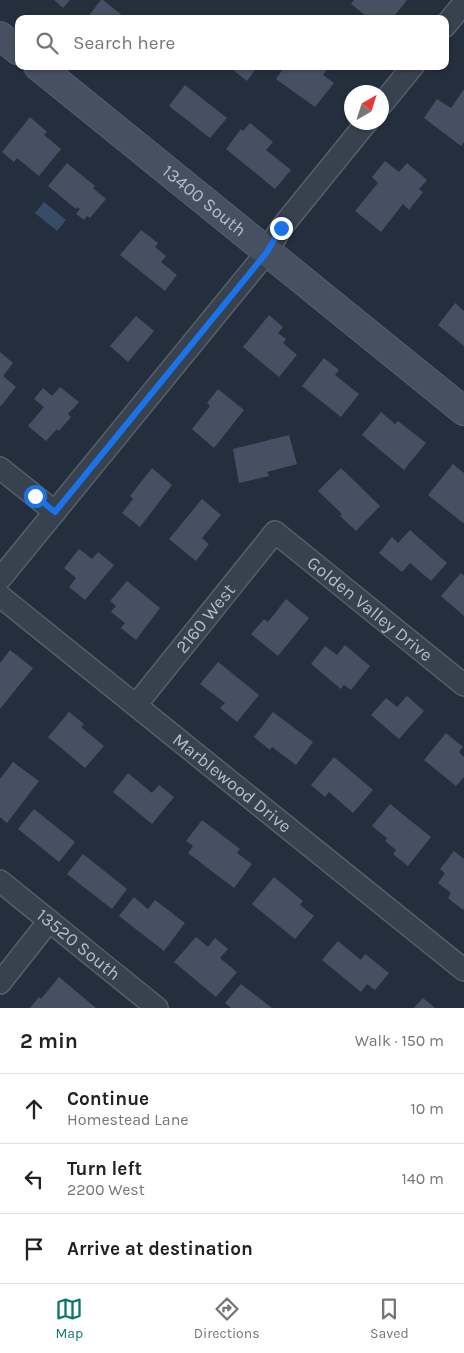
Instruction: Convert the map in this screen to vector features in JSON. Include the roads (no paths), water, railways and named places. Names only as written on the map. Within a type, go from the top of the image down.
[{"type":"street","points":[[449,21],[464,3]]},
{"type":"street","points":[[0,36],[15,48]]},
{"type":"street","name":"13400 South","points":[[43,70],[464,411]]},
{"type":"street","points":[[389,95],[409,70]]},
{"type":"street","points":[[0,580],[267,252],[281,228],[361,130]]},
{"type":"street","points":[[0,468],[55,512]]},
{"type":"street","name":"Golden Valley Drive","points":[[275,532],[464,685]]},
{"type":"street","name":"2160 West","points":[[136,705],[275,532]]},
{"type":"street","name":"Marblewood Drive","points":[[0,596],[464,970]]},
{"type":"street","name":"13520 South","points":[[0,881],[157,1008]]},
{"type":"street","points":[[0,982],[49,921]]},
{"type":"water","points":[[44,202],[66,220],[57,231],[35,213]]}]
